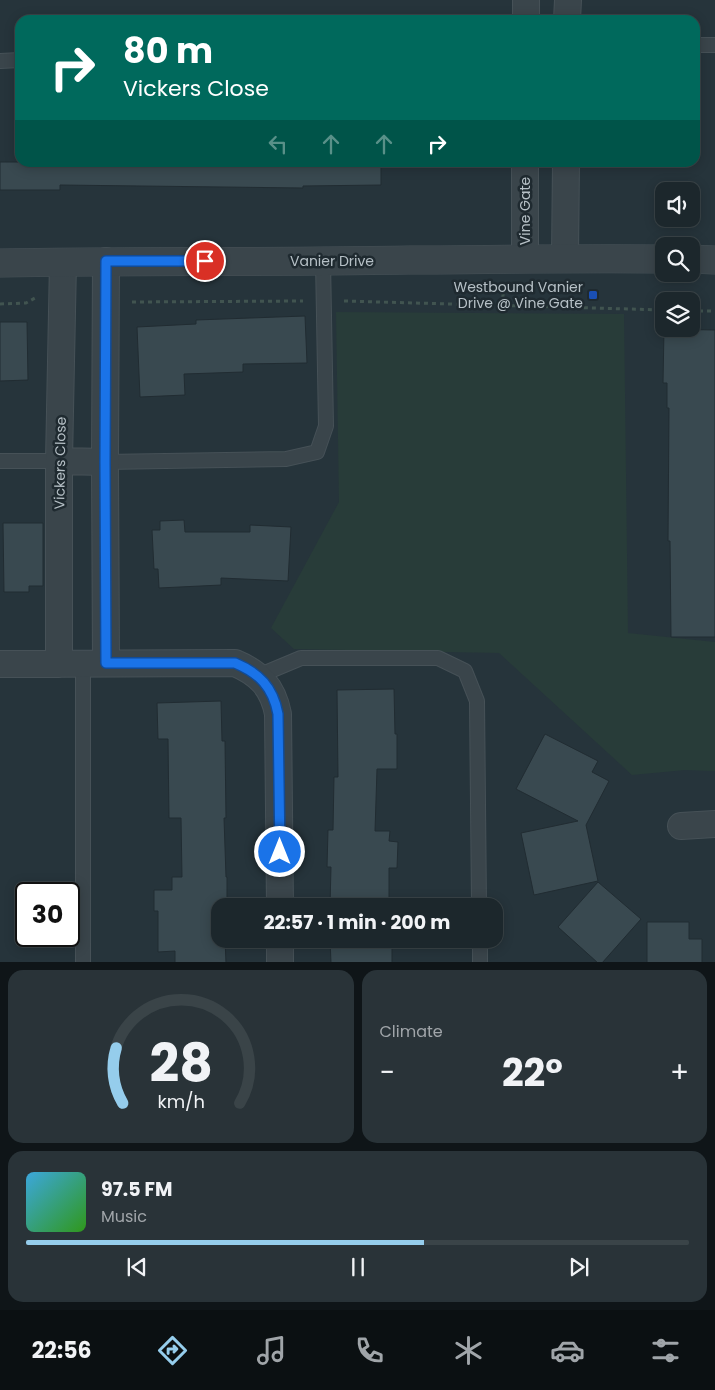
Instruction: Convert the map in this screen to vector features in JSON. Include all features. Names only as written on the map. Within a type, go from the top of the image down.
[{"type":"street","points":[[526,0],[526,15]]},
{"type":"street","points":[[567,15],[568,0]]},
{"type":"street","name":"Vine Gate","points":[[525,167],[525,259]]},
{"type":"street","points":[[565,258],[566,167]]},
{"type":"street","name":"Vanier Drive","points":[[0,263],[655,259]]},
{"type":"street","points":[[700,259],[715,260]]},
{"type":"street","points":[[82,663],[105,462],[106,261]]},
{"type":"street","name":"Vickers Close","points":[[63,262],[59,461],[82,663]]},
{"type":"street","points":[[59,461],[105,462]]},
{"type":"street","points":[[0,664],[235,663],[249,669],[258,676],[269,688],[276,702],[278,714],[280,898]]},
{"type":"street","points":[[681,826],[715,824]]},
{"type":"street","points":[[280,948],[280,962]]},
{"type":"lane","points":[[700,45],[715,45]]},
{"type":"lane","points":[[0,61],[15,60]]},
{"type":"lane","points":[[105,462],[286,459],[317,452],[326,426],[323,261]]},
{"type":"lane","points":[[0,461],[59,461]]},
{"type":"lane","points":[[258,676],[301,658],[438,658],[465,670],[477,702],[479,898]]},
{"type":"lane","points":[[82,663],[82,962]]},
{"type":"lane","points":[[480,948],[480,962]]},
{"type":"path","points":[[0,304],[26,304],[36,297]]},
{"type":"path","points":[[128,298],[133,302],[324,301],[655,310]]},
{"type":"path","points":[[700,311],[715,311]]},
{"type":"green space","points":[[336,312],[624,314],[628,633],[715,642],[715,771],[685,770],[632,775],[499,653],[294,649],[271,628],[339,502]]},
{"type":"building","points":[[0,162],[15,162],[15,167],[381,167],[381,185],[303,186],[303,188],[60,185],[60,190],[0,190]]},
{"type":"building","points":[[305,316],[307,363],[243,364],[243,372],[184,374],[185,395],[140,397],[137,327],[196,324],[196,320]]},
{"type":"building","points":[[0,322],[27,322],[28,380],[0,381]]},
{"type":"building","points":[[700,330],[715,330],[715,637],[671,637],[670,541],[668,541],[669,408],[667,408],[667,383],[663,383],[664,337],[700,337]]},
{"type":"building","points":[[184,520],[185,532],[250,532],[250,525],[291,527],[288,581],[221,578],[221,585],[159,588],[158,569],[154,569],[152,530],[160,530],[160,521]]},
{"type":"building","points":[[3,523],[43,523],[43,586],[29,586],[29,592],[4,592]]},
{"type":"building","points":[[394,689],[397,769],[377,769],[375,831],[390,831],[389,841],[398,842],[397,868],[389,868],[389,898],[330,898],[331,867],[327,867],[328,830],[333,830],[334,777],[338,777],[337,690]]},
{"type":"building","points":[[221,701],[222,741],[225,741],[226,818],[224,818],[227,898],[211,898],[211,948],[225,948],[226,962],[175,962],[175,951],[158,952],[158,911],[154,911],[154,890],[172,890],[172,877],[182,877],[181,818],[169,818],[168,739],[158,739],[157,703]]},
{"type":"building","points":[[545,734],[598,761],[592,772],[609,781],[586,825],[598,881],[534,895],[521,833],[578,821],[516,789]]},
{"type":"building","points":[[598,882],[641,919],[603,962],[597,962],[558,927]]},
{"type":"building","points":[[647,922],[689,922],[689,939],[702,939],[702,962],[647,962]]},
{"type":"building","points":[[330,948],[392,948],[392,962],[331,962]]},
{"type":"place","name":"Westbound Vanier Drive @ Vine Gate","points":[[593,295]]},
{"type":"route","points":[[205,261],[106,261],[106,663],[235,663],[249,669],[258,676],[269,688],[276,702],[278,714],[280,852]]}]
